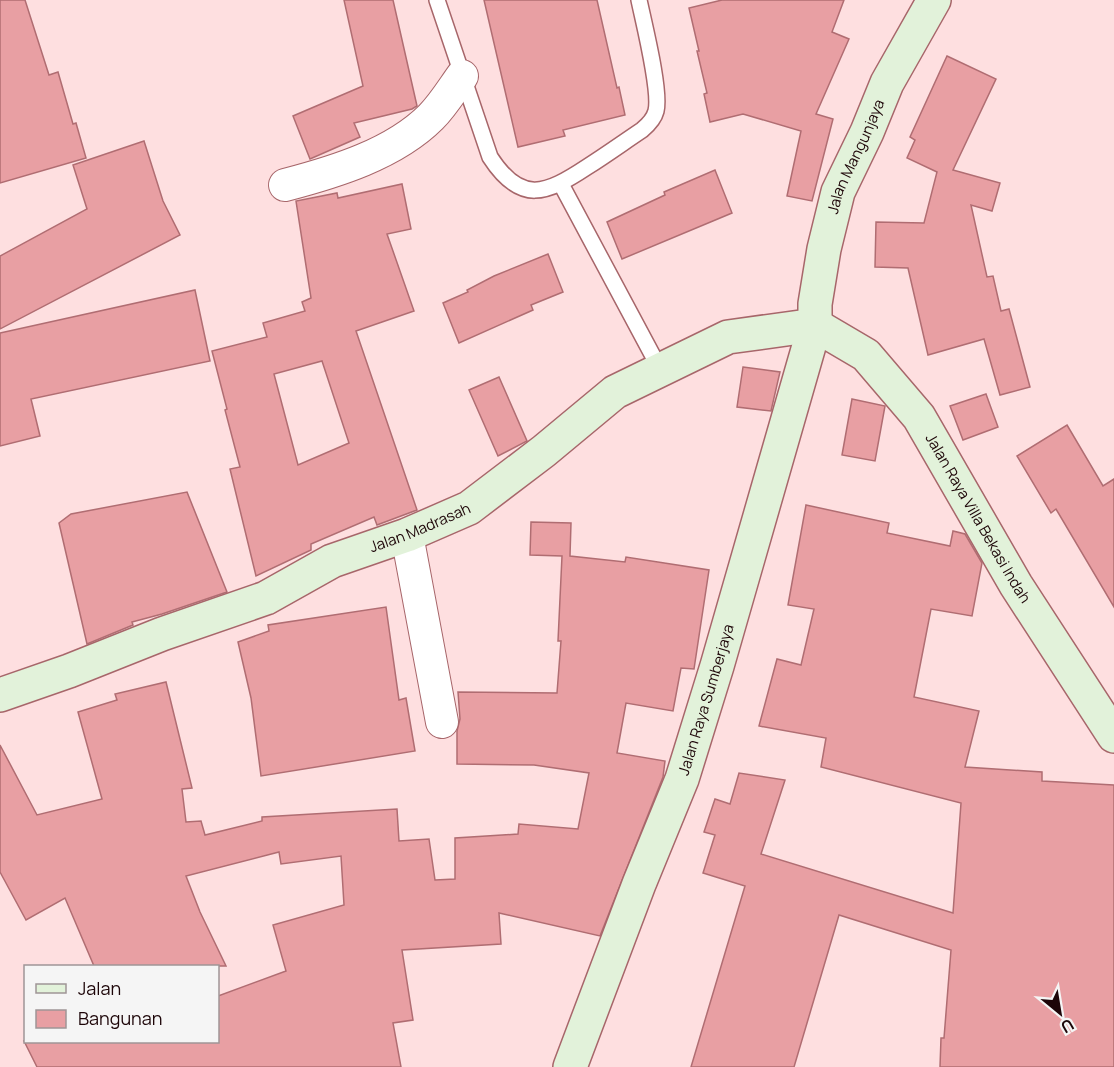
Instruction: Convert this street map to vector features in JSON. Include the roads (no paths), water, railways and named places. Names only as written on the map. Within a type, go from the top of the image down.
[{"type":"street","name":"Jalan Mangunjaya","points":[[815,325],[815,304],[824,249],[838,192],[867,132],[887,83],[934,0]]},
{"type":"street","points":[[285,185],[313,178],[389,147],[431,117],[462,76]]},
{"type":"street","name":"Jalan Madrasah","points":[[0,695],[69,671],[162,634],[266,598],[332,561],[407,535],[469,508],[544,451],[615,392],[728,337],[815,325]]},
{"type":"street","name":"Jalan Raya Villa Bekasi Indah","points":[[815,325],[866,355],[919,417],[1016,585],[1114,736]]},
{"type":"street","name":"Jalan Raya Sumberjaya","points":[[570,1067],[639,884],[682,779],[717,666],[815,325]]},
{"type":"street","points":[[407,535],[442,722]]},
{"type":"lane","points":[[437,0],[490,158],[500,173],[516,186],[538,191],[561,184],[642,130],[651,121],[656,111],[656,87],[639,0]]},
{"type":"lane","points":[[561,184],[661,371]]}]
